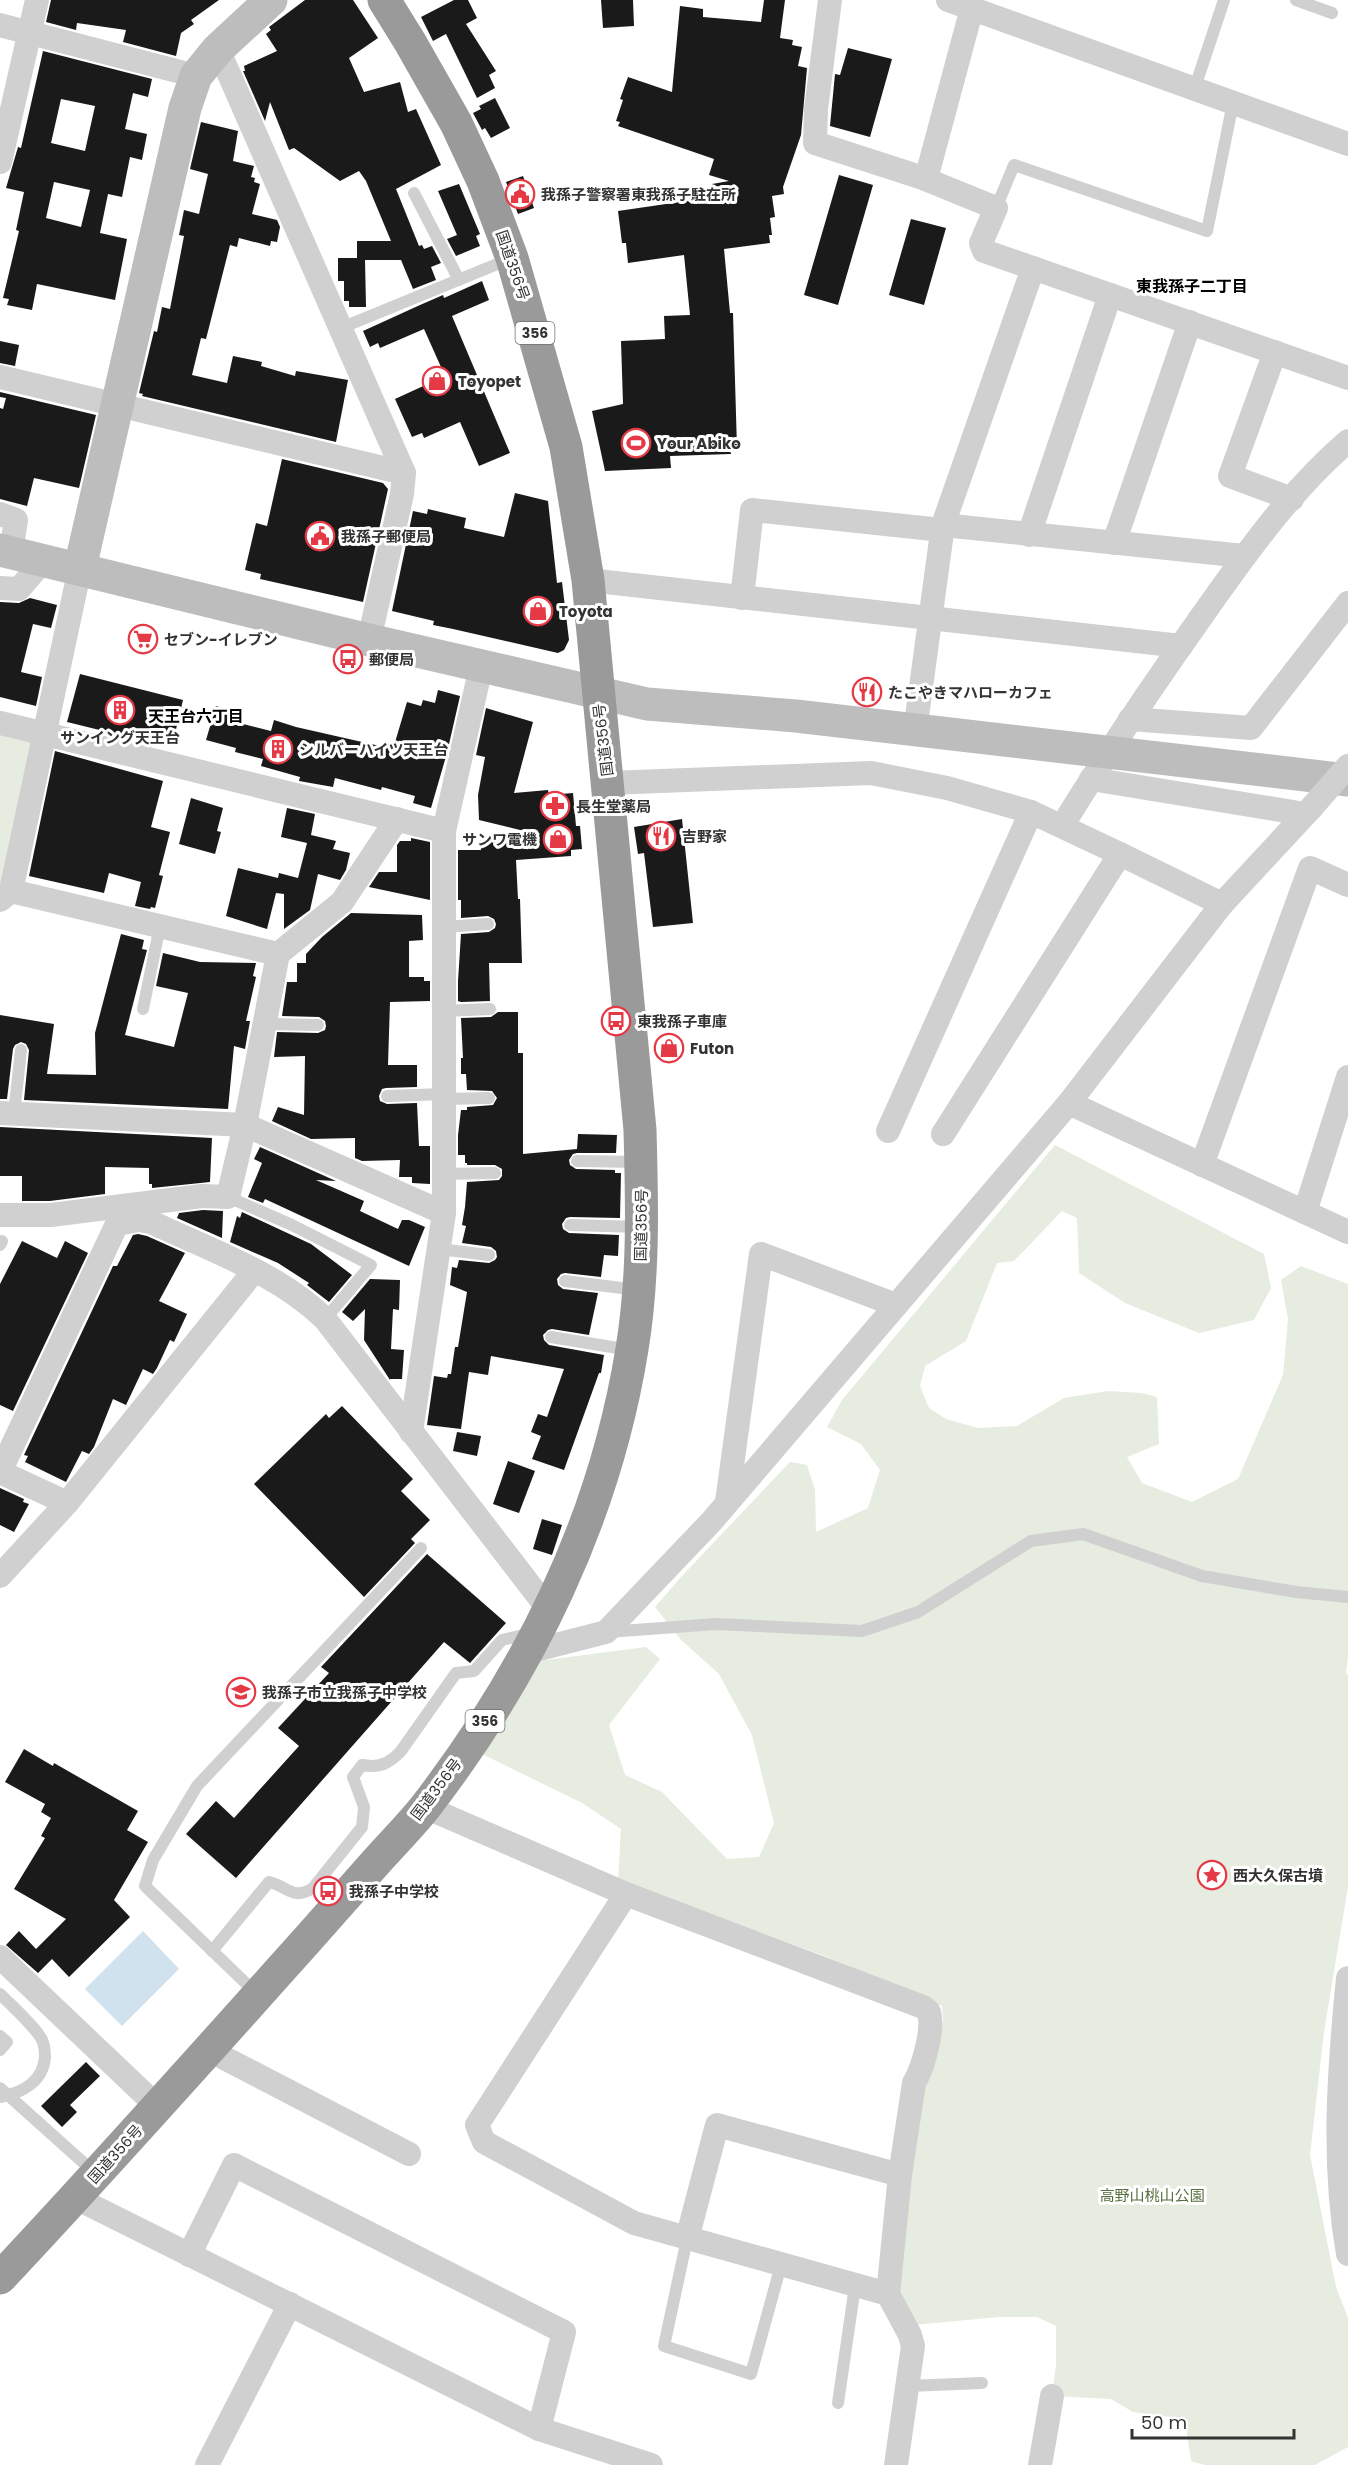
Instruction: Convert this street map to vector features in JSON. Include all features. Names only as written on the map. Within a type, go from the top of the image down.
[{"type":"highway","name":"国道356号","points":[[0,2278],[158,2107],[425,1807],[480,1730],[538,1631],[574,1556],[612,1440],[632,1350],[642,1227],[636,1078],[588,580],[566,447],[512,258],[483,181],[456,123],[384,0]]},
{"type":"street","points":[[0,162],[36,0]]},
{"type":"street","points":[[271,0],[218,49],[196,76],[182,119],[80,568],[46,734],[5,895],[159,926],[278,954]]},
{"type":"street","points":[[830,0],[816,109],[815,143],[926,179],[996,208],[981,243],[984,251],[1348,378]]},
{"type":"street","points":[[948,0],[1195,87],[1348,144]]},
{"type":"street","points":[[926,179],[972,8]]},
{"type":"street","points":[[0,25],[196,76]]},
{"type":"street","points":[[218,49],[404,473],[402,494],[369,640]]},
{"type":"street","points":[[915,731],[943,528],[1034,268]]},
{"type":"street","points":[[1029,535],[1110,295]]},
{"type":"street","points":[[1114,543],[1190,322]]},
{"type":"street","points":[[1275,352],[1230,476],[1292,499]]},
{"type":"street","points":[[0,377],[404,473]]},
{"type":"street","points":[[1062,826],[1130,719],[1244,556],[1323,463],[1348,441]]},
{"type":"street","points":[[742,598],[752,510],[1244,556]]},
{"type":"street","points":[[0,514],[16,520],[6,551],[598,694],[647,704],[796,716],[915,731],[1100,765],[1308,810]]},
{"type":"street","points":[[0,588],[19,589],[44,560]]},
{"type":"street","points":[[588,580],[1180,646]]},
{"type":"street","points":[[1130,719],[1251,728],[1348,603]]},
{"type":"street","points":[[411,1432],[444,1214],[444,831],[481,667]]},
{"type":"street","points":[[0,723],[444,831]]},
{"type":"street","points":[[1100,765],[1348,780]]},
{"type":"street","points":[[67,1503],[0,1472],[117,1224],[138,1220],[151,1222],[254,1271],[305,1300],[325,1319],[411,1432],[538,1631],[606,1632],[727,1502],[896,1305],[1069,1103],[1222,904],[1348,766]]},
{"type":"street","points":[[609,783],[871,772],[947,788],[1031,812],[1222,904]]},
{"type":"street","points":[[888,1131],[1031,812]]},
{"type":"street","points":[[0,1215],[51,1215],[202,1196],[228,1197],[278,954],[342,902],[397,819]]},
{"type":"street","points":[[943,1134],[1120,854]]},
{"type":"street","points":[[1202,1165],[1310,868],[1348,885]]},
{"type":"street","points":[[1305,1212],[1348,1077]]},
{"type":"street","points":[[1069,1103],[1348,1232]]},
{"type":"street","points":[[7,1114],[244,1125],[444,1214]]},
{"type":"street","points":[[727,1502],[761,1254],[896,1305]]},
{"type":"street","points":[[0,1576],[67,1503],[254,1271]]},
{"type":"street","points":[[425,1807],[626,1894],[923,2007],[929,2012],[930,2028],[919,2075],[914,2084],[900,2175],[888,2294],[913,2346],[896,2465]]},
{"type":"street","points":[[626,1894],[477,2125],[484,2142],[634,2223],[888,2294]]},
{"type":"street","points":[[0,1957],[158,2107]]},
{"type":"street","points":[[1348,1978],[1338,2088],[1338,2161],[1340,2205],[1348,2254]]},
{"type":"street","points":[[208,2050],[409,2154]]},
{"type":"street","points":[[687,2239],[717,2125],[900,2175]]},
{"type":"street","points":[[189,2255],[234,2165],[564,2332],[539,2429]]},
{"type":"street","points":[[86,2186],[189,2255],[539,2429],[651,2465]]},
{"type":"street","points":[[207,2465],[290,2304]]},
{"type":"street","points":[[1040,2465],[1052,2396]]},
{"type":"lane","points":[[1195,87],[1224,0]]},
{"type":"lane","points":[[1296,0],[1332,13]]},
{"type":"lane","points":[[996,208],[1014,165],[1207,231],[1233,103]]},
{"type":"lane","points":[[414,193],[459,280]]},
{"type":"lane","points":[[341,328],[512,258]]},
{"type":"lane","points":[[444,927],[489,924]]},
{"type":"lane","points":[[143,1009],[159,926]]},
{"type":"lane","points":[[444,1011],[490,1009]]},
{"type":"lane","points":[[265,1023],[318,1025]]},
{"type":"lane","points":[[7,1114],[21,1050]]},
{"type":"lane","points":[[387,1096],[489,1098]]},
{"type":"lane","points":[[578,1161],[641,1162]]},
{"type":"lane","points":[[444,1174],[495,1173]]},
{"type":"lane","points":[[228,1197],[292,1225],[371,1265],[325,1319]]},
{"type":"lane","points":[[570,1225],[642,1227]]},
{"type":"lane","points":[[439,1249],[489,1255]]},
{"type":"lane","points":[[565,1281],[638,1290]]},
{"type":"lane","points":[[551,1337],[632,1350]]},
{"type":"lane","points":[[606,1632],[716,1624],[862,1631],[918,1612],[1031,1541],[1083,1534],[1202,1576],[1296,1592],[1348,1597]]},
{"type":"lane","points":[[258,1995],[145,1886],[153,1860],[197,1786],[421,1548]]},
{"type":"lane","points":[[212,1951],[264,1885],[269,1882],[275,1883],[294,1894],[305,1893],[313,1888],[352,1840],[362,1827],[365,1814],[353,1777],[362,1765],[372,1767],[391,1761],[401,1751],[456,1673],[474,1671],[502,1640],[538,1631]]},
{"type":"lane","points":[[0,1994],[40,2036],[45,2046],[45,2059],[36,2081],[16,2094],[2,2093]]},
{"type":"lane","points":[[0,2036],[7,2042],[0,2050]]},
{"type":"lane","points":[[2,2093],[86,2186]]},
{"type":"lane","points":[[687,2239],[664,2346],[751,2374],[781,2265]]},
{"type":"lane","points":[[838,2403],[855,2286]]},
{"type":"lane","points":[[907,2386],[982,2383]]},
{"type":"green space","points":[[0,728],[38,737],[0,891]]},
{"type":"green space","name":"高野山桃山公園","points":[[1055,1145],[1264,1254],[1271,1288],[1254,1320],[1199,1333],[1125,1303],[1079,1273],[1077,1218],[1062,1211],[1014,1261],[997,1263],[966,1341],[925,1366],[920,1386],[929,1408],[946,1419],[978,1428],[1017,1426],[1064,1398],[1108,1391],[1142,1393],[1157,1397],[1159,1444],[1127,1457],[1142,1483],[1192,1502],[1238,1479],[1283,1375],[1288,1319],[1281,1280],[1301,1266],[1348,1284],[1348,1657],[1346,1672],[1348,1676],[1348,1887],[1324,2032],[1310,2155],[1336,2287],[1348,2318],[1348,2447],[1315,2465],[1205,2465],[1191,2461],[1185,2419],[1133,2412],[1111,2399],[1052,2396],[1056,2365],[1056,2326],[1037,2317],[999,2317],[913,2325],[895,2291],[923,2089],[943,2020],[942,2006],[827,1957],[618,1880],[621,1829],[582,1803],[482,1754],[538,1661],[646,1647],[660,1659],[609,1725],[625,1775],[662,1792],[727,1859],[759,1857],[774,1823],[752,1735],[719,1674],[681,1640],[655,1607],[790,1462],[807,1465],[815,1490],[816,1532],[868,1508],[880,1470],[861,1444],[827,1427],[842,1400]]},
{"type":"water","points":[[143,1931],[179,1969],[122,2026],[85,1989]]},
{"type":"building","points":[[51,0],[219,0],[191,20],[194,24],[181,33],[176,56],[123,42],[126,30],[77,23],[76,30],[46,22]]},
{"type":"building","points":[[305,0],[353,0],[378,38],[349,58],[364,92],[400,82],[408,112],[416,109],[441,165],[396,189],[419,246],[422,245],[424,249],[432,246],[441,263],[431,267],[436,280],[413,289],[401,260],[365,260],[366,307],[349,307],[349,301],[344,301],[344,281],[338,281],[338,258],[357,258],[357,241],[391,241],[366,181],[359,171],[340,181],[294,148],[289,150],[270,102],[265,121],[243,71],[245,71],[244,66],[277,51],[266,34],[271,30],[269,27]]},
{"type":"building","points":[[454,0],[468,0],[477,18],[466,24],[496,71],[489,75],[495,88],[477,98],[446,34],[433,41],[421,17]]},
{"type":"building","points":[[601,0],[633,0],[634,26],[603,28]]},
{"type":"building","points":[[764,0],[785,0],[780,38],[793,40],[792,45],[802,47],[798,66],[807,68],[801,135],[783,187],[784,194],[772,196],[775,217],[770,218],[772,235],[769,235],[770,243],[724,249],[730,313],[733,313],[737,448],[730,449],[731,454],[670,456],[671,468],[605,471],[592,411],[623,404],[621,341],[665,339],[664,316],[690,315],[684,255],[628,263],[626,243],[622,243],[618,211],[714,197],[712,184],[729,181],[709,175],[714,159],[618,126],[620,122],[616,121],[623,100],[620,99],[628,77],[672,92],[680,6],[703,9],[703,17],[761,22]]},
{"type":"building","points":[[848,48],[892,59],[870,137],[830,126],[835,74],[840,75]]},
{"type":"building","points":[[43,51],[152,79],[148,97],[133,93],[125,129],[147,134],[142,160],[130,157],[122,197],[108,194],[100,233],[127,239],[115,300],[37,284],[32,310],[7,305],[9,299],[3,298],[19,231],[16,230],[24,192],[6,188],[18,147],[21,148]],"holes":[[[61,99],[95,106],[85,151],[51,143]],[[54,182],[90,190],[81,227],[46,218]]]},
{"type":"building","points":[[495,98],[510,128],[491,138],[485,128],[482,130],[473,113],[481,109],[479,106]]},
{"type":"building","points":[[201,122],[238,131],[233,161],[254,166],[251,177],[255,178],[254,182],[260,184],[252,214],[277,220],[280,227],[277,242],[271,241],[270,246],[239,238],[237,247],[230,245],[206,339],[201,338],[192,375],[227,383],[233,356],[262,362],[261,366],[295,376],[296,371],[348,380],[336,442],[142,396],[143,394],[139,393],[162,307],[170,309],[184,236],[179,235],[184,210],[199,214],[208,174],[190,169]]},
{"type":"building","points":[[839,175],[873,185],[838,305],[804,295]]},
{"type":"building","points":[[523,176],[534,208],[518,214],[506,182]]},
{"type":"building","points":[[459,184],[480,234],[476,236],[480,246],[456,256],[447,239],[457,235],[438,191]]},
{"type":"building","points":[[911,219],[946,228],[924,305],[889,295]]},
{"type":"building","points":[[482,281],[489,300],[452,316],[510,453],[479,466],[460,422],[424,438],[422,433],[412,437],[395,399],[445,376],[424,329],[380,348],[378,343],[370,347],[363,331],[443,295],[444,298]]},
{"type":"building","points":[[0,341],[19,345],[15,366],[0,363]]},
{"type":"building","points":[[0,392],[96,415],[79,488],[34,478],[27,506],[0,499],[0,408],[3,409],[6,398],[0,397]]},
{"type":"building","points":[[282,459],[383,483],[388,489],[363,602],[260,579],[261,574],[245,570],[256,523],[267,526]]},
{"type":"building","points":[[515,493],[548,501],[557,583],[562,582],[569,640],[564,650],[558,653],[433,625],[434,621],[392,611],[413,511],[427,514],[428,509],[466,518],[464,528],[504,537]]},
{"type":"building","points":[[30,598],[57,605],[51,628],[33,624],[21,672],[42,677],[36,706],[0,697],[0,602],[19,603]]},
{"type":"building","points":[[80,674],[183,700],[173,742],[129,731],[128,737],[67,722]]},
{"type":"building","points":[[438,690],[460,696],[431,808],[413,803],[415,796],[382,787],[381,790],[335,778],[333,787],[299,781],[300,777],[261,766],[263,759],[235,752],[236,748],[206,740],[216,706],[238,712],[235,722],[271,731],[274,720],[393,749],[407,702],[421,706],[423,700],[435,703]]},
{"type":"building","points":[[486,708],[533,722],[514,793],[548,790],[549,795],[573,793],[576,826],[580,826],[582,849],[571,850],[571,856],[516,860],[522,963],[489,963],[490,1001],[461,1002],[458,1001],[458,981],[461,934],[489,932],[495,928],[496,924],[494,919],[488,916],[461,918],[461,900],[458,900],[458,850],[481,850],[480,836],[527,836],[528,832],[479,820],[478,795],[485,757],[476,755]]},
{"type":"building","points":[[55,751],[163,781],[151,827],[170,832],[159,875],[163,876],[155,908],[135,906],[141,882],[109,873],[104,893],[29,876]]},
{"type":"building","points":[[191,798],[223,808],[217,831],[221,832],[215,854],[179,844]]},
{"type":"building","points":[[287,808],[315,814],[311,835],[336,841],[333,849],[350,853],[346,870],[340,880],[318,874],[310,910],[284,929],[284,894],[276,893],[267,929],[226,916],[238,868],[278,878],[279,873],[298,878],[307,843],[281,837]]},
{"type":"building","points":[[682,819],[693,923],[653,927],[644,853],[638,854],[634,827]]},
{"type":"building","points":[[411,838],[430,842],[430,900],[369,887],[379,872],[397,872],[397,845],[400,841],[411,841]]},
{"type":"building","points":[[351,913],[422,915],[423,940],[409,941],[409,977],[424,977],[424,981],[430,981],[430,1001],[390,1002],[388,1065],[417,1065],[417,1087],[386,1088],[382,1089],[379,1096],[380,1101],[387,1104],[417,1103],[419,1146],[430,1146],[430,1184],[412,1183],[412,1177],[399,1177],[400,1160],[362,1161],[355,1158],[355,1138],[311,1139],[272,1121],[278,1107],[304,1115],[305,1056],[274,1057],[277,1032],[318,1033],[325,1030],[326,1026],[325,1021],[319,1017],[282,1016],[287,982],[297,982],[297,963],[306,963],[306,954]]},
{"type":"building","points":[[121,934],[144,940],[142,949],[147,950],[125,1035],[174,1047],[188,993],[156,986],[163,953],[200,962],[256,963],[253,976],[256,977],[246,1021],[250,1021],[245,1049],[234,1046],[228,1109],[24,1100],[29,1050],[26,1044],[21,1042],[13,1049],[7,1099],[0,1099],[0,1015],[54,1024],[47,1074],[96,1075],[95,1033]]},
{"type":"building","points":[[498,1012],[518,1012],[518,1053],[523,1053],[523,1154],[577,1149],[578,1134],[617,1135],[616,1153],[577,1153],[573,1154],[569,1160],[570,1165],[576,1169],[615,1170],[615,1173],[621,1173],[620,1218],[570,1217],[566,1218],[562,1224],[563,1229],[569,1233],[619,1235],[618,1256],[604,1255],[601,1277],[565,1273],[557,1279],[558,1285],[563,1289],[598,1293],[589,1335],[552,1329],[543,1335],[549,1345],[604,1355],[601,1373],[599,1373],[564,1470],[532,1459],[541,1436],[531,1432],[538,1414],[547,1417],[564,1369],[491,1356],[488,1375],[469,1372],[461,1429],[427,1425],[434,1376],[447,1378],[448,1374],[451,1374],[467,1292],[450,1285],[452,1267],[457,1268],[459,1260],[489,1263],[497,1257],[496,1251],[491,1247],[462,1243],[466,1226],[462,1225],[467,1182],[499,1180],[502,1176],[502,1169],[495,1165],[467,1165],[465,1155],[458,1155],[458,1135],[461,1110],[467,1110],[467,1107],[493,1105],[497,1098],[492,1091],[467,1090],[466,1074],[461,1074],[461,1058],[463,1058],[461,1018],[491,1017]]},
{"type":"building","points":[[0,1127],[212,1138],[210,1182],[152,1188],[152,1184],[149,1184],[149,1168],[105,1167],[105,1194],[50,1201],[22,1201],[22,1176],[0,1176]]},
{"type":"building","points":[[260,1147],[336,1181],[316,1180],[364,1201],[360,1211],[398,1229],[402,1220],[409,1220],[425,1227],[409,1266],[265,1199],[263,1203],[248,1197],[262,1163],[254,1159]]},
{"type":"building","points":[[203,1210],[223,1211],[222,1238],[177,1218],[179,1213]]},
{"type":"building","points":[[242,1212],[311,1244],[352,1275],[329,1302],[307,1285],[309,1283],[278,1263],[230,1242],[237,1216],[240,1218]]},
{"type":"building","points":[[138,1234],[185,1253],[159,1301],[187,1314],[174,1342],[170,1340],[153,1374],[143,1369],[126,1405],[113,1399],[94,1447],[89,1454],[82,1451],[66,1482],[25,1462],[28,1456],[24,1455],[113,1266],[117,1266],[133,1235]]},
{"type":"building","points":[[22,1241],[57,1258],[65,1241],[88,1253],[13,1411],[0,1405],[0,1284]]},
{"type":"building","points":[[370,1279],[400,1280],[399,1310],[393,1309],[391,1349],[404,1350],[402,1379],[390,1380],[364,1340],[365,1309],[353,1321],[342,1312]]},
{"type":"building","points":[[342,1406],[413,1479],[401,1491],[430,1520],[411,1539],[415,1543],[364,1597],[254,1484],[326,1414],[329,1418]]},
{"type":"building","points":[[457,1432],[481,1436],[477,1456],[453,1451]]},
{"type":"building","points":[[508,1461],[535,1471],[519,1513],[493,1504]]},
{"type":"building","points":[[0,1488],[24,1499],[23,1502],[29,1504],[14,1532],[0,1525]]},
{"type":"building","points":[[542,1519],[562,1525],[552,1555],[533,1549]]},
{"type":"building","points":[[427,1554],[506,1623],[470,1663],[444,1642],[236,1878],[186,1834],[216,1801],[234,1818],[299,1746],[278,1728],[329,1673],[321,1667]]},
{"type":"building","points":[[24,1749],[53,1766],[54,1763],[138,1811],[127,1830],[148,1842],[114,1900],[130,1917],[69,1977],[52,1959],[38,1973],[6,1945],[19,1931],[36,1949],[66,1919],[14,1889],[45,1838],[41,1836],[51,1818],[41,1812],[45,1804],[5,1782]]},
{"type":"building","points":[[86,2062],[100,2076],[70,2105],[77,2112],[62,2127],[41,2106]]},
{"type":"place","name":"我孫子警察署東我孫子駐在所","points":[[520,194]]},
{"type":"place","name":"Toyopet","points":[[437,381]]},
{"type":"place","name":"Your Abiko","points":[[636,443]]},
{"type":"place","name":"我孫子郵便局","points":[[320,536]]},
{"type":"place","name":"Toyota","points":[[538,611]]},
{"type":"place","name":"セブン-イレブン","points":[[143,639]]},
{"type":"place","name":"郵便局","points":[[348,659]]},
{"type":"place","name":"たこやきマハローカフェ","points":[[867,692]]},
{"type":"place","name":"サンイング天王台","points":[[120,710]]},
{"type":"place","name":"シルバーハイツ天王台","points":[[278,749]]},
{"type":"place","name":"長生堂薬局","points":[[555,806]]},
{"type":"place","name":"吉野家","points":[[661,836]]},
{"type":"place","name":"サンワ電機","points":[[558,839]]},
{"type":"place","name":"東我孫子車庫","points":[[616,1021]]},
{"type":"place","name":"Futon","points":[[669,1048]]},
{"type":"place","name":"我孫子市立我孫子中学校","points":[[241,1692]]},
{"type":"place","name":"西大久保古墳","points":[[1212,1875]]},
{"type":"place","name":"我孫子中学校","points":[[328,1891]]},
{"type":"district","name":"東我孫子二丁目","points":[[1192,286]]},
{"type":"district","name":"天王台六丁目","points":[[196,716]]}]
